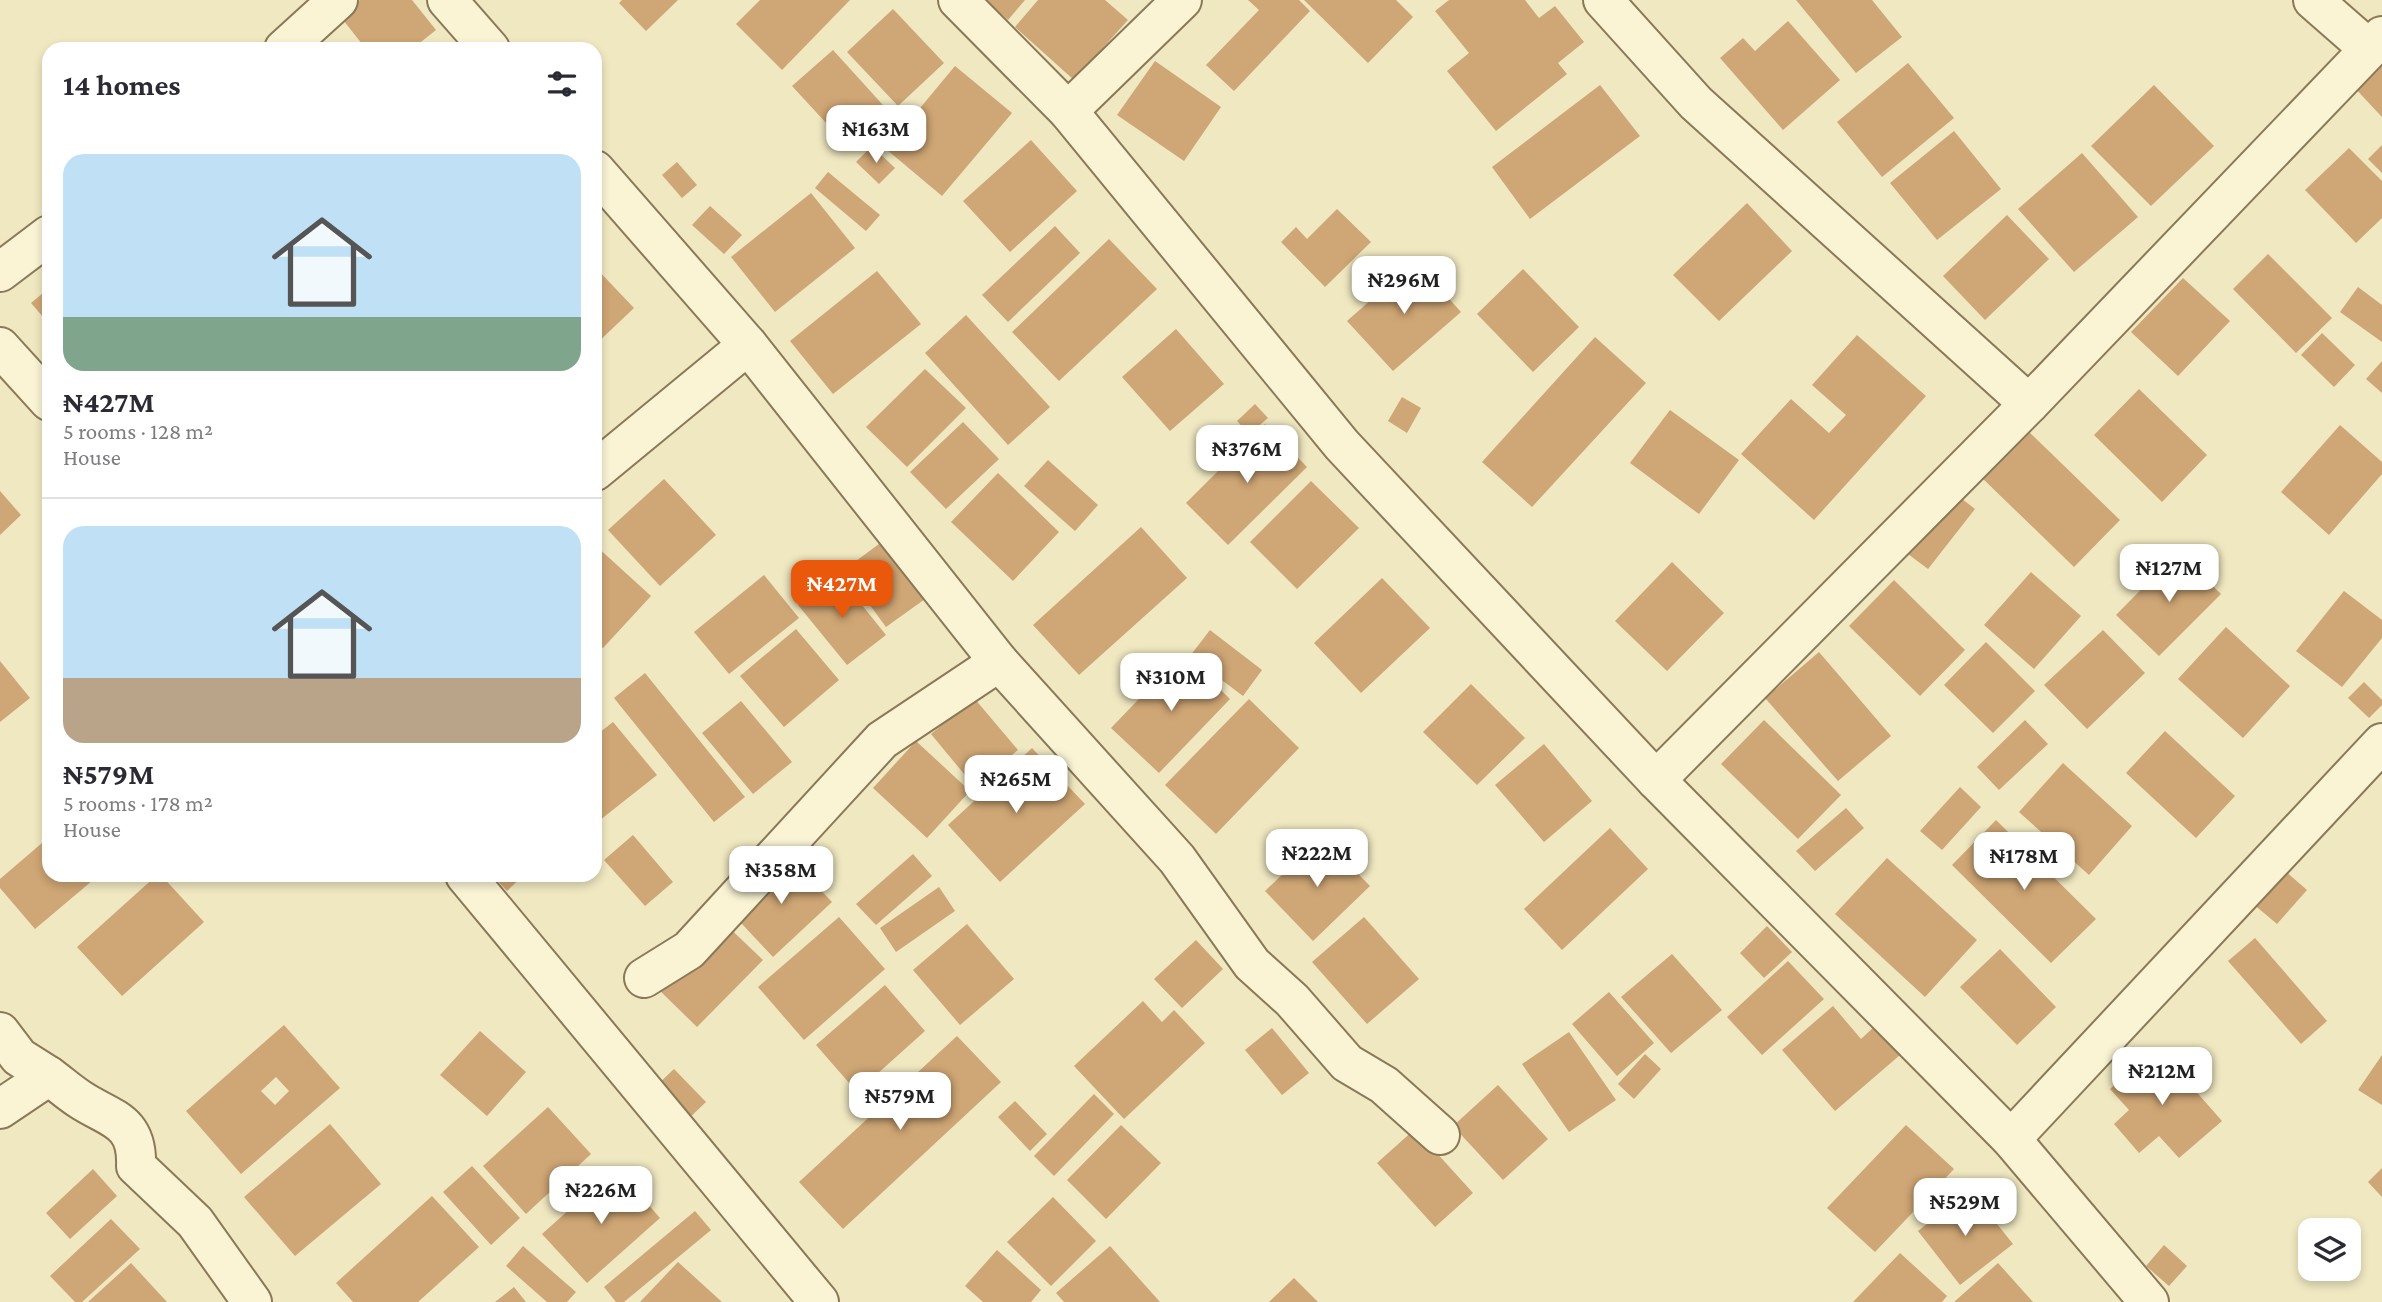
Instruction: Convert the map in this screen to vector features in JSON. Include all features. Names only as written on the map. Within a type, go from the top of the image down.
[{"type":"street","points":[[292,42],[338,0]]},
{"type":"street","points":[[447,0],[484,42]]},
{"type":"street","points":[[958,0],[1068,111],[1342,445],[1656,780],[2011,1139],[2149,1302]]},
{"type":"street","points":[[1068,111],[1182,0]]},
{"type":"street","points":[[1603,0],[1696,103],[2029,404]]},
{"type":"street","points":[[1656,780],[2029,404],[2375,43],[2313,0]]},
{"type":"street","points":[[602,178],[748,345],[999,662],[1177,859],[1252,964],[1292,1000],[1347,1063],[1384,1085],[1440,1135]]},
{"type":"street","points":[[0,272],[42,239]]},
{"type":"street","points":[[602,465],[748,345]]},
{"type":"street","points":[[0,346],[42,393]]},
{"type":"street","points":[[644,978],[689,950],[882,740],[999,662]]},
{"type":"street","points":[[2011,1139],[2382,743]]},
{"type":"street","points":[[471,882],[819,1302]]},
{"type":"street","points":[[0,1032],[19,1056],[82,1101],[120,1119],[136,1152],[136,1166],[195,1222],[252,1302]]},
{"type":"street","points":[[0,1109],[50,1076]]},
{"type":"building","points":[[360,0],[412,0],[436,30],[421,42],[360,42],[340,16]]},
{"type":"building","points":[[622,0],[678,0],[646,31],[619,3]]},
{"type":"building","points":[[760,0],[850,0],[782,70],[736,24]]},
{"type":"building","points":[[985,0],[1025,0],[1008,20]]},
{"type":"building","points":[[1038,0],[1105,0],[1128,20],[1074,80],[1015,27]]},
{"type":"building","points":[[1248,0],[1299,0],[1310,11],[1234,91],[1206,65],[1259,10]]},
{"type":"building","points":[[1304,0],[1396,0],[1413,17],[1368,63]]},
{"type":"building","points":[[1449,0],[1525,0],[1539,18],[1555,6],[1584,42],[1558,63],[1567,74],[1496,131],[1447,71],[1469,53],[1435,11]]},
{"type":"building","points":[[1796,0],[1872,0],[1902,37],[1856,73]]},
{"type":"building","points":[[893,9],[944,63],[898,106],[847,52]]},
{"type":"building","points":[[1788,21],[1840,80],[1783,130],[1720,58],[1743,38],[1755,51]]},
{"type":"building","points":[[833,50],[892,115],[852,151],[792,86]]},
{"type":"building","points":[[2382,59],[2382,117],[2353,86]]},
{"type":"building","points":[[1155,61],[1221,107],[1184,161],[1117,115]]},
{"type":"building","points":[[1908,63],[1954,118],[1882,177],[1837,122]]},
{"type":"building","points":[[955,66],[1012,113],[942,196],[886,149]]},
{"type":"building","points":[[1600,85],[1640,136],[1530,219],[1492,167]]},
{"type":"building","points":[[2154,85],[2214,146],[2151,206],[2091,146]]},
{"type":"building","points":[[1954,131],[2001,189],[1937,240],[1890,183]]},
{"type":"building","points":[[1031,140],[1077,191],[1010,252],[963,201]]},
{"type":"building","points":[[2382,145],[2382,173],[2368,159]]},
{"type":"building","points":[[872,146],[895,168],[879,184],[856,162]]},
{"type":"building","points":[[2349,148],[2382,181],[2382,218],[2356,243],[2305,190]]},
{"type":"building","points":[[2082,153],[2138,217],[2074,272],[2018,209]]},
{"type":"building","points":[[677,162],[697,185],[682,198],[662,175]]},
{"type":"building","points":[[828,172],[880,215],[866,231],[815,188]]},
{"type":"building","points":[[811,193],[855,248],[775,312],[731,257]]},
{"type":"building","points":[[1747,203],[1792,251],[1719,321],[1673,275]]},
{"type":"building","points":[[710,206],[742,235],[724,254],[692,225]]},
{"type":"building","points":[[1337,209],[1371,242],[1325,287],[1281,242],[1296,227],[1307,239]]},
{"type":"building","points":[[2007,215],[2049,259],[1985,320],[1943,276]]},
{"type":"building","points":[[1055,226],[1080,253],[1008,322],[982,295]]},
{"type":"building","points":[[1109,239],[1157,289],[1059,381],[1012,332]]},
{"type":"building","points":[[2268,254],[2332,318],[2296,353],[2233,289]]},
{"type":"building","points":[[1415,261],[1461,312],[1393,371],[1347,321]]},
{"type":"building","points":[[1523,269],[1579,327],[1533,372],[1477,314]]},
{"type":"building","points":[[877,271],[921,324],[833,394],[790,341]]},
{"type":"building","points":[[602,274],[634,308],[602,338]]},
{"type":"building","points":[[2183,278],[2230,321],[2178,376],[2131,332]]},
{"type":"building","points":[[2358,287],[2382,305],[2382,342],[2340,312]]},
{"type":"building","points":[[42,294],[42,316],[31,303]]},
{"type":"building","points":[[966,315],[1050,407],[1008,445],[925,353]]},
{"type":"building","points":[[1176,329],[1224,384],[1170,431],[1122,377]]},
{"type":"building","points":[[2322,333],[2355,365],[2334,387],[2301,355]]},
{"type":"building","points":[[1857,335],[1926,396],[1814,520],[1741,454],[1791,399],[1829,433],[1846,415],[1812,385]]},
{"type":"building","points":[[1595,337],[1646,383],[1532,507],[1482,462]]},
{"type":"building","points":[[2382,361],[2382,393],[2366,379]]},
{"type":"building","points":[[925,369],[966,408],[907,467],[866,427]]},
{"type":"building","points":[[2139,389],[2207,455],[2162,502],[2094,435]]},
{"type":"building","points":[[1402,397],[1421,408],[1407,433],[1388,421]]},
{"type":"building","points":[[1255,404],[1268,418],[1249,434],[1237,421]]},
{"type":"building","points":[[1670,410],[1739,460],[1699,514],[1630,463]]},
{"type":"building","points":[[963,422],[999,459],[946,509],[910,472]]},
{"type":"building","points":[[1265,424],[1307,467],[1228,545],[1186,503]]},
{"type":"building","points":[[2340,425],[2382,462],[2382,474],[2329,535],[2281,492]]},
{"type":"building","points":[[2026,429],[2120,520],[2074,567],[1980,476]]},
{"type":"building","points":[[1048,460],[1098,505],[1075,531],[1024,486]]},
{"type":"building","points":[[998,473],[1059,532],[1013,581],[951,522]]},
{"type":"building","points":[[664,479],[716,535],[660,586],[608,530]]},
{"type":"building","points":[[1311,481],[1359,528],[1297,589],[1250,542]]},
{"type":"building","points":[[1948,488],[1975,509],[1928,569],[1900,548]]},
{"type":"building","points":[[0,491],[21,515],[0,535]]},
{"type":"building","points":[[1141,527],[1187,578],[1079,675],[1033,625]]},
{"type":"building","points":[[883,541],[925,599],[886,627],[844,570]]},
{"type":"building","points":[[602,551],[651,596],[602,647]]},
{"type":"building","points":[[2178,552],[2221,594],[2159,656],[2116,615]]},
{"type":"building","points":[[1672,562],[1724,613],[1667,671],[1615,621]]},
{"type":"building","points":[[2031,572],[2081,616],[2034,669],[1984,625]]},
{"type":"building","points":[[837,574],[886,635],[847,665],[798,605]]},
{"type":"building","points":[[764,575],[799,618],[729,674],[694,632]]},
{"type":"building","points":[[1382,578],[1430,628],[1361,693],[1314,643]]},
{"type":"building","points":[[1894,580],[1965,650],[1920,696],[1849,626]]},
{"type":"building","points":[[2344,591],[2382,620],[2382,638],[2342,687],[2296,651]]},
{"type":"building","points":[[2226,627],[2290,686],[2243,738],[2178,679]]},
{"type":"building","points":[[796,629],[839,680],[784,727],[740,676]]},
{"type":"building","points":[[1210,630],[1262,670],[1243,696],[1190,656]]},
{"type":"building","points":[[2103,630],[2145,673],[2087,729],[2044,685]]},
{"type":"building","points":[[1986,642],[2035,691],[1993,733],[1944,685]]},
{"type":"building","points":[[1819,652],[1891,736],[1838,781],[1765,698]]},
{"type":"building","points":[[1183,653],[1230,699],[1159,773],[1111,728]]},
{"type":"building","points":[[0,661],[30,698],[0,722]]},
{"type":"building","points":[[645,673],[745,797],[714,822],[614,698]]},
{"type":"building","points":[[2364,682],[2382,700],[2382,705],[2369,718],[2348,698]]},
{"type":"building","points":[[1471,684],[1525,738],[1477,785],[1423,732]]},
{"type":"building","points":[[974,698],[1018,750],[974,786],[931,734]]},
{"type":"building","points":[[1249,699],[1299,748],[1216,834],[1165,785]]},
{"type":"building","points":[[741,701],[792,762],[753,794],[702,733]]},
{"type":"building","points":[[1764,720],[1841,795],[1798,839],[1721,764]]},
{"type":"building","points":[[2025,720],[2048,744],[1999,790],[1977,767]]},
{"type":"building","points":[[613,722],[657,775],[602,818],[602,731]]},
{"type":"building","points":[[2165,731],[2235,796],[2196,838],[2126,773]]},
{"type":"building","points":[[916,741],[970,791],[927,838],[873,788]]},
{"type":"building","points":[[1544,744],[1592,801],[1544,842],[1495,785]]},
{"type":"building","points":[[1032,748],[1085,804],[1000,882],[948,825]]},
{"type":"building","points":[[2063,763],[2132,826],[2089,875],[2019,812]]},
{"type":"building","points":[[1960,787],[1981,807],[1942,850],[1920,831]]},
{"type":"building","points":[[1846,808],[1864,828],[1815,871],[1796,851]]},
{"type":"building","points":[[1996,820],[2096,919],[2051,963],[1952,865]]},
{"type":"building","points":[[1610,828],[1648,869],[1562,950],[1524,909]]},
{"type":"building","points":[[633,835],[673,882],[645,906],[604,860]]},
{"type":"building","points":[[1322,837],[1370,886],[1313,941],[1265,891]]},
{"type":"building","points":[[42,843],[42,882],[91,882],[35,929],[0,888],[0,879]]},
{"type":"building","points":[[913,854],[932,876],[876,925],[856,904]]},
{"type":"building","points":[[788,855],[832,902],[773,957],[729,910]]},
{"type":"building","points":[[1887,858],[1977,940],[1925,997],[1835,914]]},
{"type":"building","points":[[2283,869],[2307,890],[2277,924],[2252,903]]},
{"type":"building","points":[[149,882],[167,882],[204,922],[122,996],[77,947]]},
{"type":"building","points":[[499,882],[517,882],[507,891]]},
{"type":"building","points":[[939,887],[955,911],[896,952],[880,928]]},
{"type":"building","points":[[839,917],[885,969],[804,1040],[758,987]]},
{"type":"building","points":[[1364,917],[1419,979],[1367,1024],[1312,962]]},
{"type":"building","points":[[720,919],[763,960],[697,1027],[655,986]]},
{"type":"building","points":[[967,924],[1014,979],[960,1025],[913,970]]},
{"type":"building","points":[[1767,926],[1792,952],[1764,978],[1740,953]]},
{"type":"building","points":[[2255,938],[2327,1021],[2301,1044],[2228,961]]},
{"type":"building","points":[[1196,940],[1223,969],[1182,1008],[1154,979]]},
{"type":"building","points":[[2000,949],[2056,1007],[2017,1045],[1960,987]]},
{"type":"building","points":[[1672,954],[1722,1010],[1671,1053],[1621,997]]},
{"type":"building","points":[[1788,961],[1824,999],[1762,1055],[1727,1017]]},
{"type":"building","points":[[885,985],[925,1031],[857,1092],[816,1045]]},
{"type":"building","points":[[1609,992],[1654,1043],[1617,1076],[1572,1024]]},
{"type":"building","points":[[1143,1001],[1162,1022],[1174,1010],[1205,1043],[1124,1119],[1074,1066]]},
{"type":"building","points":[[1833,1006],[1861,1039],[1875,1026],[1900,1055],[1835,1111],[1782,1050]]},
{"type":"building","points":[[284,1025],[340,1088],[241,1174],[186,1111]],"holes":[[[276,1077],[289,1091],[275,1105],[261,1091]]]},
{"type":"building","points":[[1272,1028],[1309,1073],[1282,1095],[1245,1050]]},
{"type":"building","points":[[480,1031],[526,1072],[487,1116],[440,1075]]},
{"type":"building","points":[[1569,1032],[1616,1100],[1569,1132],[1522,1064]]},
{"type":"building","points":[[957,1036],[1001,1082],[843,1229],[799,1182]]},
{"type":"building","points":[[2157,1047],[2222,1121],[2179,1158],[2159,1136],[2139,1153],[2114,1124],[2129,1110],[2110,1089]]},
{"type":"building","points":[[1645,1054],[1661,1069],[1634,1099],[1618,1084]]},
{"type":"building","points":[[2382,1055],[2382,1105],[2358,1090]]},
{"type":"building","points":[[674,1069],[706,1102],[684,1123],[652,1090]]},
{"type":"building","points":[[1498,1085],[1548,1139],[1503,1180],[1453,1126]]},
{"type":"building","points":[[1094,1094],[1114,1114],[1054,1176],[1034,1156]]},
{"type":"building","points":[[1015,1101],[1047,1134],[1030,1151],[998,1117]]},
{"type":"building","points":[[548,1107],[591,1154],[526,1214],[483,1166]]},
{"type":"building","points":[[330,1124],[381,1184],[295,1256],[244,1197]]},
{"type":"building","points":[[1121,1125],[1161,1163],[1106,1219],[1067,1180]]},
{"type":"building","points":[[1906,1125],[1954,1169],[1875,1252],[1827,1208]]},
{"type":"building","points":[[1415,1129],[1473,1193],[1435,1227],[1377,1163]]},
{"type":"building","points":[[472,1166],[520,1218],[491,1245],[443,1192]]},
{"type":"building","points":[[616,1168],[660,1218],[587,1283],[542,1234]]},
{"type":"building","points":[[2382,1168],[2382,1197],[2368,1182]]},
{"type":"building","points":[[93,1169],[117,1196],[70,1239],[46,1213]]},
{"type":"building","points":[[1970,1190],[2013,1244],[1960,1285],[1918,1231]]},
{"type":"building","points":[[432,1196],[479,1247],[418,1302],[353,1302],[336,1283]]},
{"type":"building","points":[[1053,1197],[1096,1241],[1051,1286],[1007,1242]]},
{"type":"building","points":[[695,1211],[711,1230],[624,1302],[616,1302],[604,1287]]},
{"type":"building","points":[[111,1219],[140,1249],[82,1302],[75,1302],[50,1276]]},
{"type":"building","points":[[2164,1245],[2187,1266],[2169,1286],[2146,1266]]},
{"type":"building","points":[[523,1246],[576,1292],[567,1302],[547,1302],[506,1266]]},
{"type":"building","points":[[1110,1246],[1160,1302],[1064,1302],[1056,1293]]},
{"type":"building","points":[[997,1250],[1041,1290],[1031,1302],[983,1302],[965,1286]]},
{"type":"building","points":[[1900,1253],[1947,1296],[1942,1302],[1853,1302]]},
{"type":"building","points":[[678,1262],[722,1302],[640,1302]]},
{"type":"building","points":[[131,1263],[167,1302],[88,1302]]},
{"type":"building","points":[[1998,1263],[2033,1302],[1954,1302]]},
{"type":"building","points":[[1294,1278],[1318,1302],[1269,1302]]},
{"type":"building","points":[[514,1287],[526,1302],[495,1302]]}]
